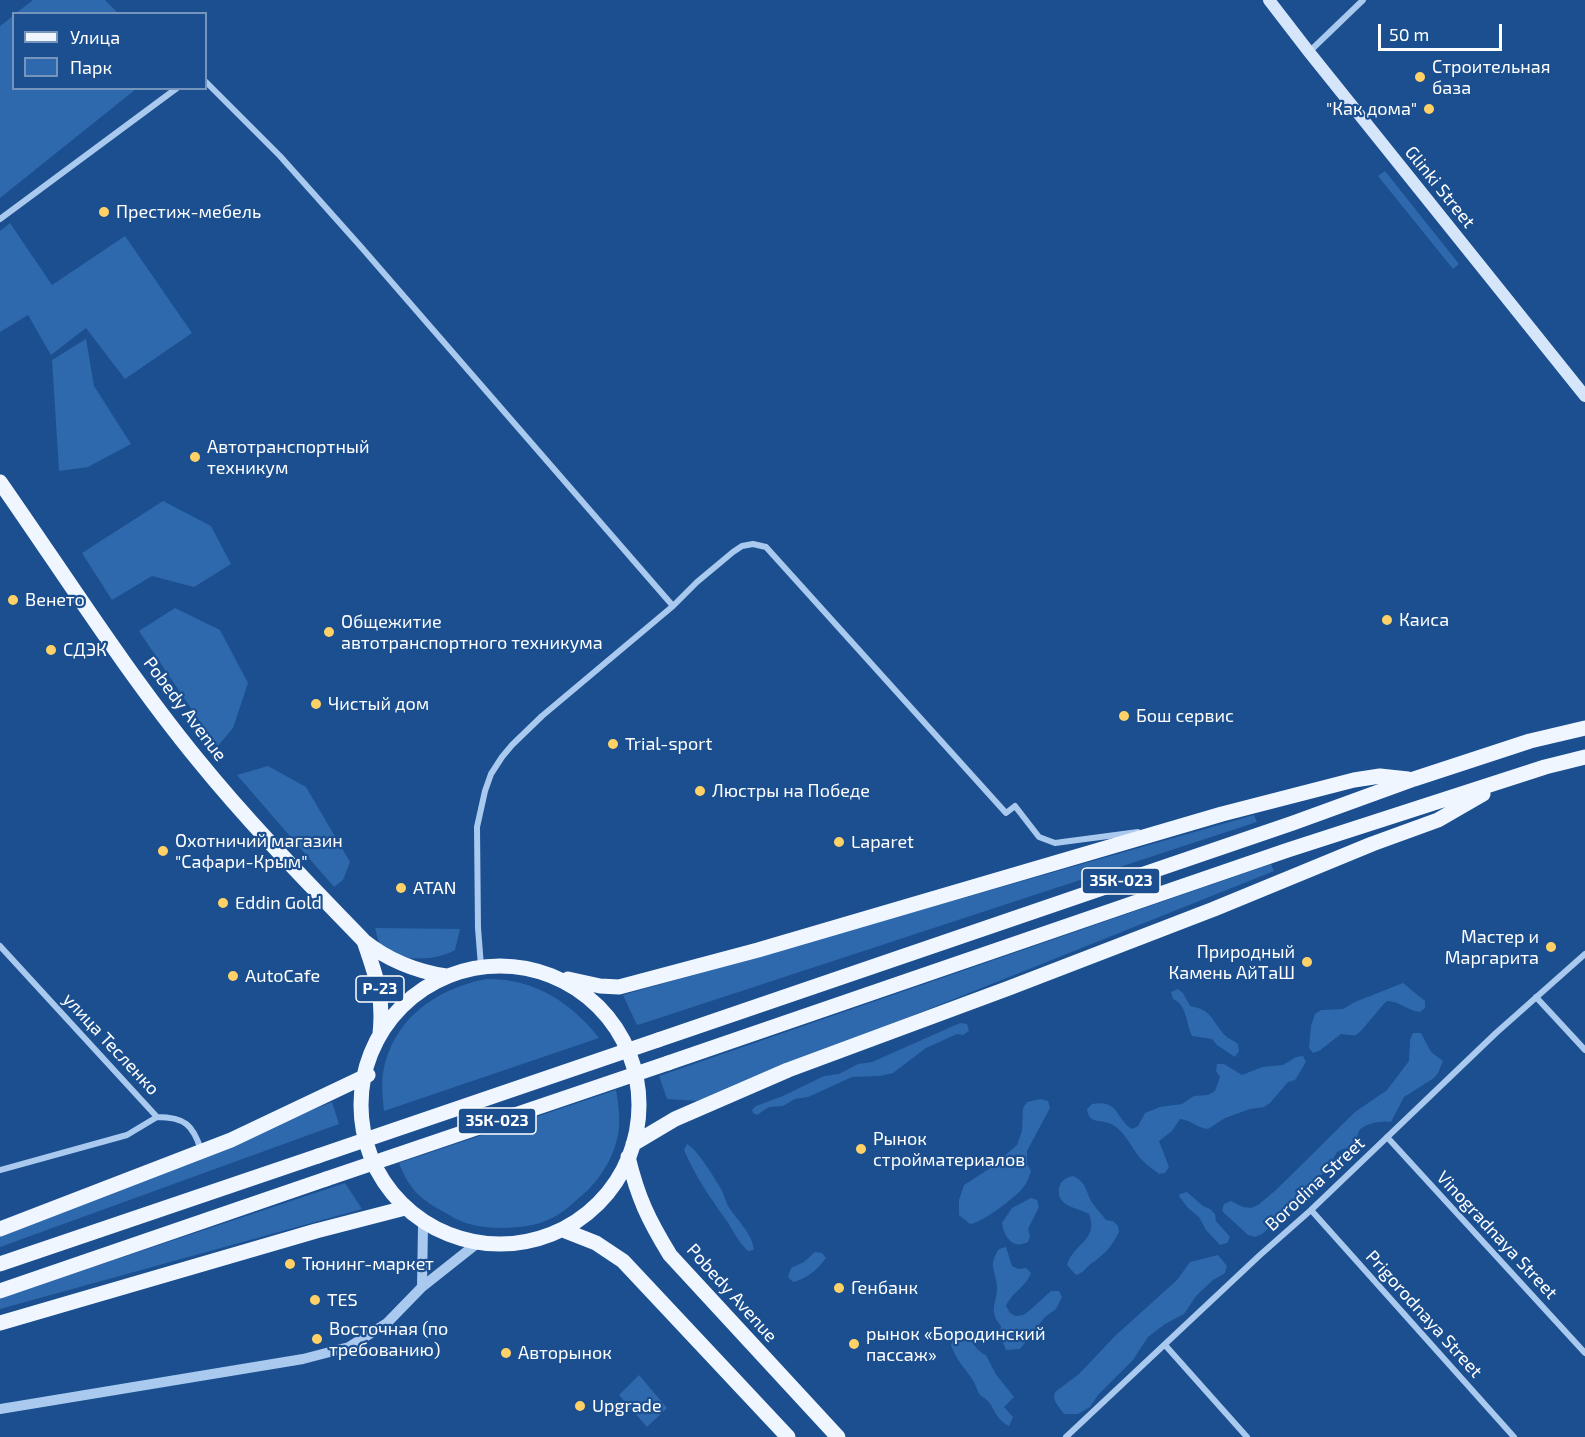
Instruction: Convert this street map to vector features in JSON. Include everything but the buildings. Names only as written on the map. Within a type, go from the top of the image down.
[{"type":"main road","name":"Glinki Street","points":[[1269,0],[1585,396]]},
{"type":"main road","name":"Pobedy Avenue","points":[[0,482],[123,659],[198,760],[265,837],[364,941],[379,953],[409,968],[446,976]]},
{"type":"main road","name":"35К-023","points":[[0,1264],[1293,823],[1414,779],[1530,741],[1585,728]]},
{"type":"main road","name":"35К-023","points":[[0,1291],[1288,850],[1585,757]]},
{"type":"main road","points":[[568,979],[605,1008],[631,1063],[638,1102],[631,1151],[613,1186],[591,1211],[563,1230],[526,1243],[497,1246],[475,1245],[458,1241],[423,1226],[387,1186],[370,1151],[366,1135],[364,1106],[368,1074],[387,1025],[405,1005],[446,976],[482,966],[524,966],[538,968],[568,979],[619,987],[758,950],[1180,826],[1354,780],[1380,776],[1414,779]]},
{"type":"main road","points":[[631,1151],[675,1119],[788,1070],[1009,988],[1438,820],[1509,779]]},
{"type":"main road","name":"Pobedy Avenue","points":[[364,941],[381,994],[380,1039]]},
{"type":"main road","points":[[0,1229],[231,1140],[368,1074]]},
{"type":"main road","name":"Pobedy Avenue","points":[[631,1151],[636,1191],[649,1221],[670,1255],[838,1437]]},
{"type":"main road","points":[[0,1323],[316,1231],[405,1208]]},
{"type":"main road","points":[[563,1230],[596,1244],[623,1261],[788,1437]]},
{"type":"street","points":[[1309,52],[1363,0]]},
{"type":"street","points":[[207,83],[280,156],[347,231],[673,606]]},
{"type":"street","points":[[0,219],[174,90]]},
{"type":"street","points":[[482,966],[478,928],[477,827],[491,774],[512,745],[542,716],[742,546],[753,544],[766,547],[1006,813],[1015,806],[1039,837],[1055,843],[1180,826]]},
{"type":"street","name":"улица Тесленко","points":[[0,946],[157,1117],[172,1117],[187,1124],[196,1134],[201,1151]]},
{"type":"street","name":"Borodina Street","points":[[1066,1437],[1536,997],[1585,954]]},
{"type":"street","points":[[1536,997],[1585,1050]]},
{"type":"street","points":[[0,1170],[126,1135],[157,1117]]},
{"type":"street","name":"Vinogradnaya Street","points":[[1387,1137],[1585,1353]]},
{"type":"street","name":"Prigorodnaya Street","points":[[1311,1210],[1514,1437]]},
{"type":"street","points":[[422,1287],[423,1226]]},
{"type":"street","points":[[0,1409],[303,1359],[349,1347],[387,1323],[422,1287],[475,1245]]},
{"type":"street","points":[[1165,1345],[1247,1437]]},
{"type":"green space","points":[[33,0],[105,0],[117,12],[17,12]]},
{"type":"green space","points":[[12,17],[12,90],[135,90],[0,198],[0,26]]},
{"type":"green space","points":[[1385,171],[1459,264],[1453,269],[1378,176]]},
{"type":"green space","points":[[10,223],[52,285],[125,236],[192,333],[125,379],[86,328],[51,355],[28,315],[0,332],[0,231]]},
{"type":"green space","points":[[86,339],[94,386],[131,444],[88,467],[59,471],[52,360]]},
{"type":"green space","points":[[163,501],[211,526],[231,564],[194,587],[152,576],[112,600],[82,553]]},
{"type":"green space","points":[[175,608],[220,630],[248,683],[233,728],[217,747],[139,631]]},
{"type":"green space","points":[[268,766],[306,787],[350,862],[343,880],[334,887],[237,775]]},
{"type":"green space","points":[[1254,815],[1257,822],[637,1025],[623,995]]},
{"type":"green space","points":[[1271,864],[1274,871],[699,1101],[667,1099],[659,1076]]},
{"type":"green space","points":[[375,928],[460,929],[455,950],[447,954],[418,959],[389,952],[379,942]]},
{"type":"green space","points":[[486,979],[520,983],[550,995],[576,1013],[599,1038],[384,1111],[383,1073],[388,1054],[406,1023],[433,999],[450,990]]},
{"type":"green space","points":[[1403,983],[1425,1001],[1425,1008],[1420,1012],[1387,1001],[1356,1035],[1341,1034],[1313,1053],[1309,1048],[1311,1026],[1315,1014],[1321,1010],[1343,1009]]},
{"type":"green space","points":[[1178,989],[1190,1006],[1206,1012],[1224,1034],[1238,1044],[1239,1051],[1235,1057],[1212,1039],[1192,1036],[1184,1010],[1173,999],[1171,992]]},
{"type":"green space","points":[[960,1023],[967,1024],[969,1031],[926,1048],[893,1073],[852,1077],[808,1097],[795,1099],[783,1106],[769,1107],[757,1115],[753,1113],[752,1110],[756,1106],[824,1076],[839,1074],[858,1064],[872,1062]]},
{"type":"green space","points":[[1413,1033],[1421,1033],[1431,1052],[1443,1061],[1434,1078],[1404,1097],[1391,1122],[1383,1121],[1361,1128],[1355,1146],[1337,1152],[1327,1170],[1262,1234],[1255,1237],[1248,1235],[1222,1211],[1224,1204],[1231,1201],[1243,1207],[1251,1208],[1258,1205],[1355,1112],[1387,1090],[1409,1061],[1410,1040]]},
{"type":"green space","points":[[1303,1056],[1306,1062],[1295,1080],[1288,1082],[1264,1107],[1250,1109],[1225,1118],[1208,1129],[1180,1119],[1172,1131],[1159,1141],[1169,1167],[1165,1173],[1159,1174],[1144,1162],[1117,1128],[1109,1123],[1093,1120],[1088,1114],[1087,1109],[1092,1104],[1107,1104],[1116,1110],[1132,1129],[1138,1126],[1145,1113],[1160,1107],[1182,1104],[1194,1096],[1208,1095],[1215,1091],[1220,1077],[1216,1071],[1217,1064],[1224,1064],[1242,1075],[1262,1067],[1283,1065],[1296,1057]]},
{"type":"green space","points":[[616,1090],[619,1127],[616,1145],[609,1162],[587,1191],[560,1213],[541,1223],[493,1228],[459,1220],[428,1203],[416,1192],[399,1163]]},
{"type":"green space","points":[[1041,1099],[1048,1101],[1050,1108],[1027,1151],[1027,1164],[1031,1171],[1026,1184],[998,1209],[970,1224],[959,1215],[959,1200],[964,1185],[989,1169],[1017,1145],[1022,1131],[1023,1108],[1027,1102]]},
{"type":"green space","points":[[332,1102],[339,1124],[0,1247],[0,1237]]},
{"type":"green space","points":[[687,1144],[700,1157],[714,1178],[728,1206],[747,1232],[754,1250],[748,1251],[741,1244],[703,1186],[684,1150]]},
{"type":"green space","points":[[1073,1176],[1084,1185],[1093,1204],[1106,1220],[1113,1221],[1118,1226],[1119,1232],[1104,1253],[1076,1275],[1067,1265],[1074,1252],[1088,1236],[1091,1223],[1089,1214],[1068,1206],[1059,1194],[1061,1183]]},
{"type":"green space","points":[[345,1183],[362,1209],[0,1309],[0,1298]]},
{"type":"green space","points":[[1187,1192],[1215,1214],[1216,1221],[1230,1237],[1227,1243],[1220,1245],[1206,1230],[1199,1217],[1188,1208],[1179,1196]]},
{"type":"green space","points":[[1031,1198],[1037,1200],[1039,1207],[1028,1229],[1030,1236],[1028,1242],[1014,1243],[1007,1237],[1002,1223],[1012,1208]]},
{"type":"green space","points":[[1006,1247],[1012,1266],[1019,1269],[1026,1268],[1031,1273],[1026,1282],[1008,1301],[1006,1306],[1010,1313],[1016,1316],[1023,1315],[1051,1291],[1059,1291],[1062,1297],[1056,1309],[1045,1317],[1020,1349],[1006,1350],[1000,1336],[1001,1326],[994,1310],[997,1285],[993,1263],[999,1249]]},
{"type":"green space","points":[[815,1252],[822,1253],[826,1258],[812,1273],[793,1282],[788,1277],[791,1268],[804,1262]]},
{"type":"green space","points":[[1218,1255],[1227,1266],[1225,1273],[1213,1280],[1196,1296],[1184,1314],[1165,1324],[1148,1337],[1133,1360],[1098,1395],[1090,1407],[1078,1414],[1064,1414],[1056,1403],[1055,1392],[1079,1374],[1115,1336],[1177,1280],[1190,1262]]},
{"type":"green space","points":[[960,1334],[968,1338],[986,1355],[995,1373],[1014,1397],[1004,1407],[1013,1417],[1009,1426],[1000,1420],[990,1403],[980,1395],[974,1382],[955,1355],[951,1345],[954,1338]]},
{"type":"green space","points":[[639,1375],[667,1408],[647,1427],[619,1395]]},
{"type":"place","name":"Строительная база","points":[[1420,77]]},
{"type":"place","name":"\"Как дома\"","points":[[1429,109]]},
{"type":"place","name":"Престиж-мебель","points":[[104,212]]},
{"type":"place","name":"Автотранспортный техникум","points":[[195,457]]},
{"type":"place","name":"Венето","points":[[13,600]]},
{"type":"place","name":"Каиса","points":[[1387,620]]},
{"type":"place","name":"Общежитие автотранспортного техникума","points":[[329,632]]},
{"type":"place","name":"СДЭК","points":[[51,650]]},
{"type":"place","name":"Чистый дом","points":[[316,704]]},
{"type":"place","name":"Бош сервис","points":[[1124,716]]},
{"type":"place","name":"Trial-sport","points":[[613,744]]},
{"type":"place","name":"Люстры на Победе","points":[[700,791]]},
{"type":"place","name":"Laparet","points":[[839,842]]},
{"type":"place","name":"Охотничий магазин \"Сафари-Крым\"","points":[[163,851]]},
{"type":"place","name":"ATAN","points":[[401,888]]},
{"type":"place","name":"Eddin Gold","points":[[223,903]]},
{"type":"place","name":"Мастер и Маргарита","points":[[1551,947]]},
{"type":"place","name":"Природный Камень АйТаШ","points":[[1307,962]]},
{"type":"place","name":"AutoCafe","points":[[233,976]]},
{"type":"place","name":"Рынок стройматериалов","points":[[861,1149]]},
{"type":"place","name":"Тюнинг-маркет","points":[[290,1264]]},
{"type":"place","name":"Генбанк","points":[[839,1288]]},
{"type":"place","name":"TES","points":[[315,1300]]},
{"type":"place","name":"Восточная (по требованию)","points":[[317,1339]]},
{"type":"place","name":"рынок «Бородинский пассаж»","points":[[854,1344]]},
{"type":"place","name":"Авторынок","points":[[506,1353]]},
{"type":"place","name":"Upgrade","points":[[580,1406]]}]
